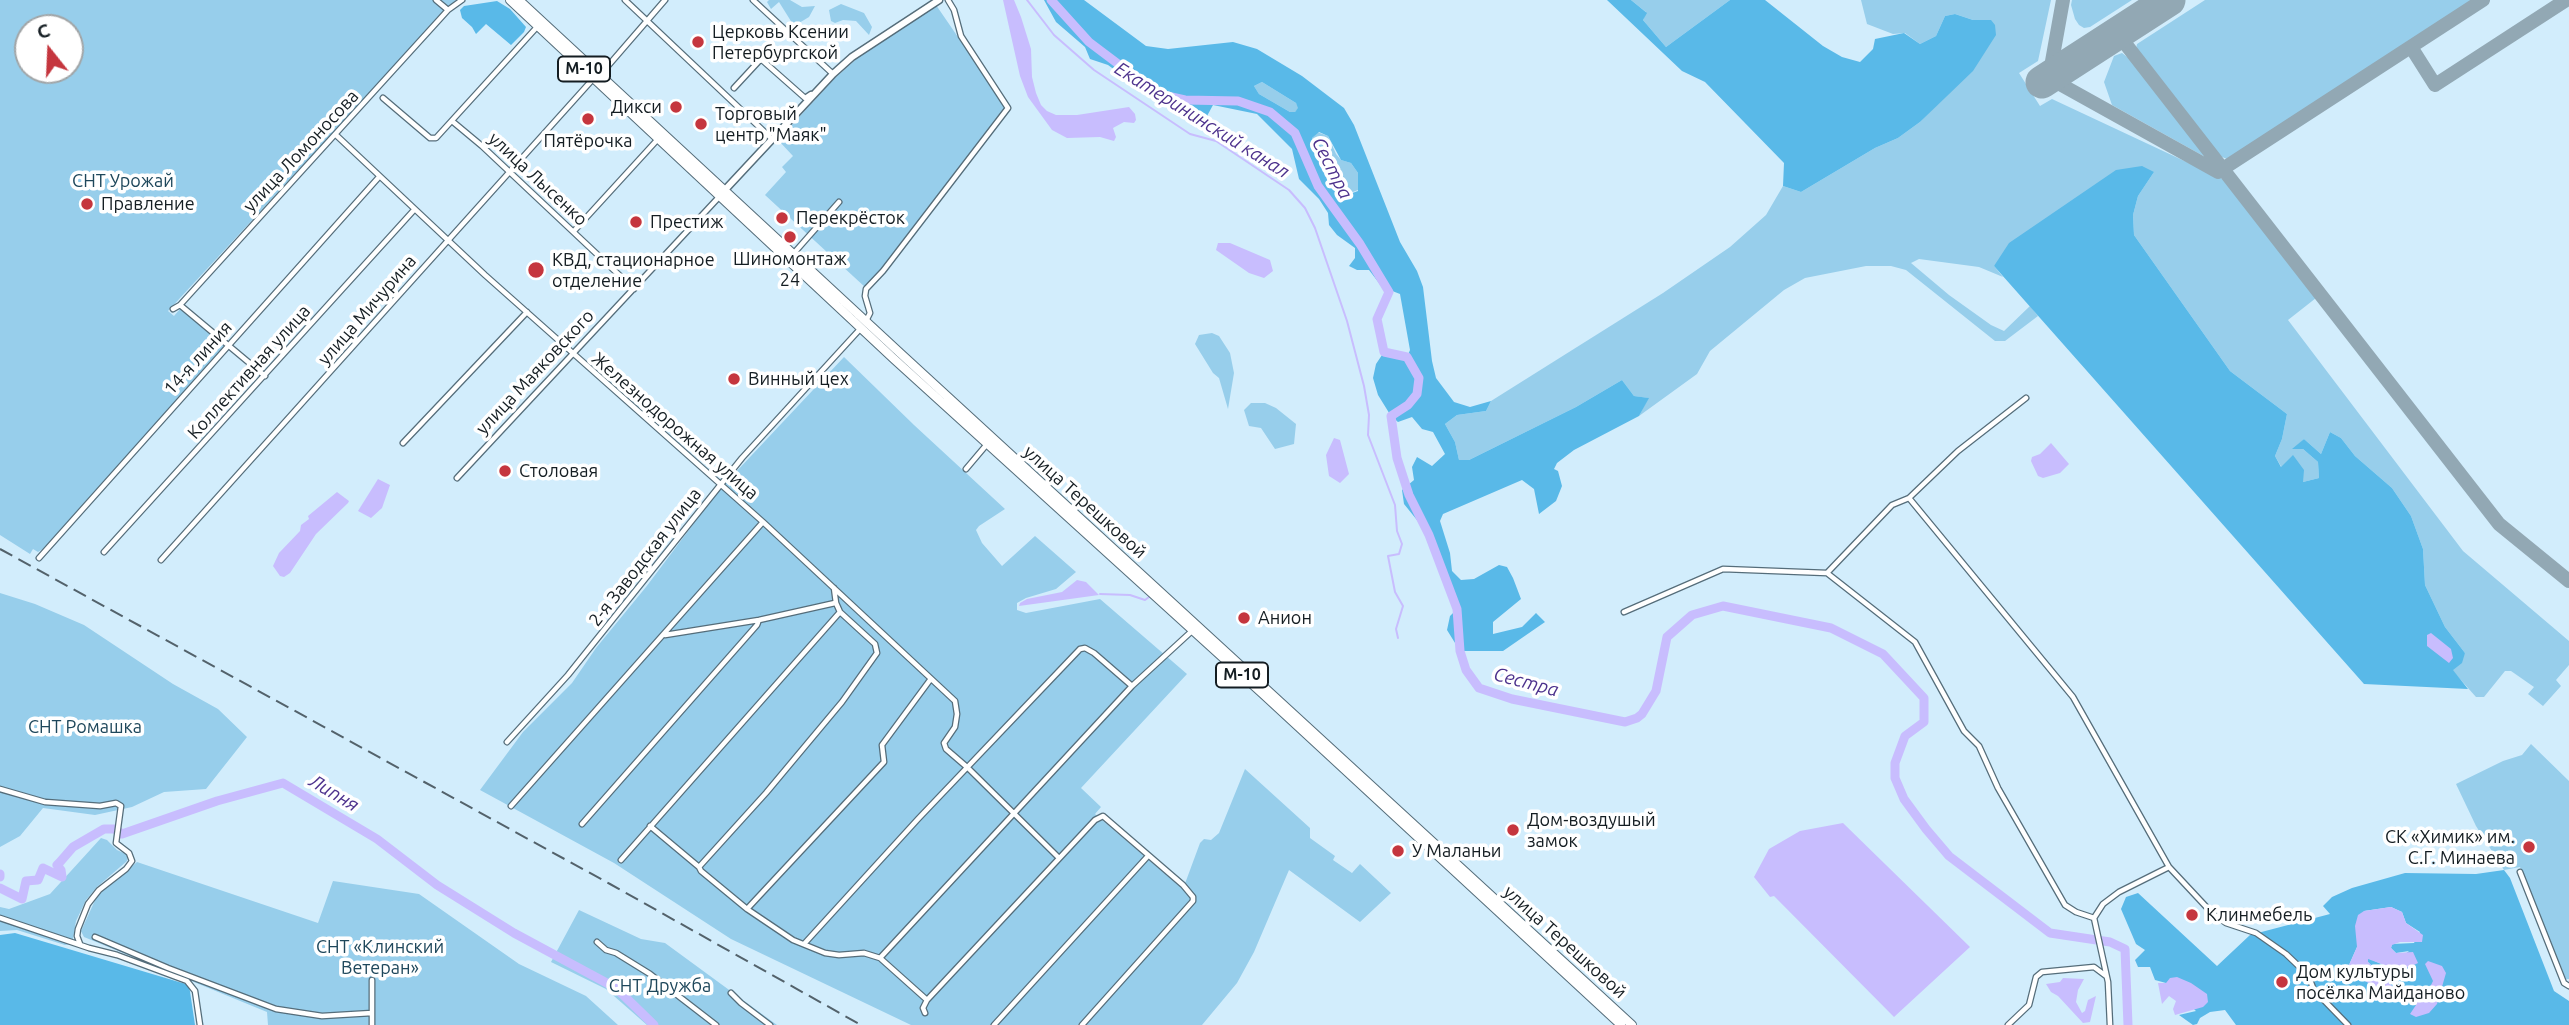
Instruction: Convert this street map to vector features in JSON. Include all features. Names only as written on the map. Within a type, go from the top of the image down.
[{"type":"highway","name":"улица Терешковой","points":[[510,0],[723,193],[988,443],[1621,1025]]},
{"type":"highway","name":"улица Терешковой","points":[[519,0],[658,139],[794,253],[864,325],[1632,1025]]},
{"type":"street","points":[[436,0],[448,10]]},
{"type":"street","name":"улица Ломоносова","points":[[173,309],[180,305],[448,10],[462,0]]},
{"type":"street","points":[[625,0],[772,139]]},
{"type":"street","name":"улица Мичурина","points":[[161,560],[665,0]]},
{"type":"street","points":[[734,88],[762,60],[805,98],[830,77],[752,0]]},
{"type":"street","name":"улица Маяковского","points":[[457,478],[571,352],[634,289],[830,77],[860,50],[939,0]]},
{"type":"street","points":[[864,325],[870,313],[865,296],[866,289],[884,271],[1009,108],[961,36],[954,10],[948,0]]},
{"type":"street","points":[[383,98],[430,138],[436,138],[538,26]]},
{"type":"street","name":"улица Лысенко","points":[[452,121],[634,289]]},
{"type":"street","name":"Железнодорожная улица","points":[[336,135],[414,210],[763,522],[955,701],[955,727],[944,743],[946,750],[968,768]]},
{"type":"street","points":[[574,231],[658,139]]},
{"type":"street","name":"14-я линия","points":[[39,558],[379,177]]},
{"type":"street","points":[[794,253],[839,202]]},
{"type":"street","name":"Коллективная улица","points":[[104,552],[414,210]]},
{"type":"street","points":[[180,305],[265,376]]},
{"type":"street","points":[[403,443],[527,312]]},
{"type":"street","name":"2-я Заводская улица","points":[[507,742],[568,675],[720,484],[864,325]]},
{"type":"street","points":[[1827,573],[1892,505],[1909,499],[1958,451],[2025,398]]},
{"type":"street","points":[[966,469],[988,443]]},
{"type":"street","points":[[1909,499],[2073,697],[2169,867],[2212,913],[2226,923],[2256,933],[2286,954],[2308,975],[2314,990],[2348,1025]]},
{"type":"street","points":[[512,806],[763,522]]},
{"type":"street","points":[[1624,612],[1723,569],[1827,573],[1915,642],[1964,731],[1979,746],[2004,799],[2065,905],[2094,918]]},
{"type":"street","points":[[699,867],[766,793],[842,702],[877,653],[875,644],[840,611],[834,588]]},
{"type":"street","points":[[664,635],[759,620],[836,603]]},
{"type":"street","points":[[621,860],[840,611]]},
{"type":"street","points":[[582,824],[759,620]]},
{"type":"street","points":[[880,958],[1132,686],[1193,630]]},
{"type":"street","points":[[804,944],[1080,649],[1085,648],[1094,653],[1132,686]]},
{"type":"street","points":[[747,909],[884,762],[883,745],[930,680]]},
{"type":"street","points":[[968,768],[1059,858]]},
{"type":"street","points":[[0,789],[45,802],[91,806],[116,803],[121,806],[118,847],[129,853],[132,861],[99,890],[88,904],[78,929],[80,944]]},
{"type":"street","points":[[925,1013],[923,1008],[927,1000],[1095,820],[1103,816],[1183,885],[1193,897],[1193,901],[1082,1025]]},
{"type":"street","points":[[650,826],[768,925],[825,953],[864,953],[880,958],[927,1000]]},
{"type":"street","points":[[994,1025],[1148,856]]},
{"type":"street","points":[[2110,1025],[2106,974],[2094,918],[2119,892],[2169,867]]},
{"type":"street","points":[[2520,872],[2564,982],[2569,986]]},
{"type":"street","points":[[0,918],[187,981],[195,991],[200,1025]]},
{"type":"street","points":[[95,937],[276,1009],[322,1016],[372,1013]]},
{"type":"street","points":[[597,942],[606,950],[616,953],[650,974],[716,1025]]},
{"type":"street","points":[[2008,1025],[2029,1005],[2036,976],[2042,972],[2094,967],[2106,974]]},
{"type":"street","points":[[372,980],[372,1025]]},
{"type":"street","points":[[731,993],[771,1025]]},
{"type":"green space","name":"СНТ Урожай","points":[[0,0],[456,0],[168,311],[174,316],[180,309],[225,346],[43,549],[38,552],[33,549],[30,554],[0,535]]},
{"type":"green space","points":[[790,0],[802,7],[815,6],[809,17],[794,26],[779,2],[771,9],[767,2]]},
{"type":"green space","points":[[1631,0],[1730,0],[1666,47],[1643,20],[1646,12]]},
{"type":"green space","points":[[1861,0],[2051,0],[2038,61],[2019,73],[2040,106],[2052,99],[2225,180],[2316,298],[2288,320],[2463,551],[2569,641],[2569,665],[2556,680],[2561,686],[2543,706],[2528,694],[2534,687],[2511,671],[2505,671],[2484,697],[2476,697],[2452,670],[2465,653],[2445,627],[2425,585],[2423,549],[2411,516],[2392,488],[2355,456],[2341,438],[2330,432],[2321,454],[2304,439],[2294,449],[2303,449],[2318,462],[2319,478],[2303,482],[2282,468],[2275,456],[2287,414],[2230,371],[2134,235],[2133,215],[2138,196],[2154,172],[1994,266],[2003,277],[1979,267],[1919,259],[1911,263],[1949,295],[2004,331],[2030,306],[2038,316],[2005,341],[1995,341],[1906,270],[1891,266],[1866,266],[1805,278],[1784,290],[1710,351],[1697,374],[1639,416],[1648,398],[1634,396],[1622,380],[1576,407],[1469,460],[1459,460],[1455,442],[1445,424],[1457,415],[1486,411],[1491,401],[1663,293],[1730,247],[1766,215],[1783,186],[1801,192],[1875,148],[1898,138],[1920,122],[1943,98],[1991,20],[1973,20],[1955,14],[1945,16],[1936,36],[1920,44],[1905,33],[1893,34],[1867,24]]},
{"type":"green space","points":[[2072,0],[2132,0],[2090,27],[2084,28],[2075,19]]},
{"type":"green space","points":[[2205,0],[2472,0],[2227,159],[2217,155],[2136,49],[2137,44]]},
{"type":"green space","points":[[841,4],[864,13],[872,27],[869,35],[856,21],[831,21],[829,10]]},
{"type":"green space","points":[[936,5],[1006,107],[866,288],[765,195],[786,172],[782,167],[793,156],[778,140],[833,80],[863,53]]},
{"type":"green space","points":[[2122,53],[2131,60],[2207,158],[2112,105],[2104,82],[2114,56]]},
{"type":"green space","points":[[1262,82],[1296,103],[1299,108],[1290,112],[1259,94],[1254,86]]},
{"type":"green space","points":[[1317,132],[1328,136],[1341,160],[1351,163],[1358,173],[1358,190],[1340,197],[1330,186],[1321,164],[1322,153],[1312,138]]},
{"type":"green space","points":[[1212,333],[1219,336],[1230,353],[1234,373],[1228,409],[1219,378],[1195,344],[1199,335]]},
{"type":"green space","points":[[844,357],[1005,509],[976,530],[982,543],[1002,566],[1035,536],[1076,572],[1056,589],[1017,603],[1017,610],[1026,613],[1100,599],[1187,674],[1081,788],[1101,807],[1095,814],[1183,889],[1200,843],[1204,839],[1211,840],[1219,833],[1245,769],[1310,828],[1310,838],[1335,856],[1333,860],[1352,873],[1360,864],[1391,893],[1360,922],[1289,870],[1254,952],[1237,983],[1202,1025],[911,1025],[731,939],[614,863],[480,790],[523,732],[572,683],[596,648],[719,490]]},
{"type":"green space","points":[[1251,403],[1265,403],[1276,408],[1296,424],[1294,444],[1275,449],[1261,428],[1249,426],[1244,410]]},
{"type":"green space","name":"СНТ Ромашка","points":[[0,593],[35,604],[84,625],[173,684],[218,709],[247,737],[206,789],[164,792],[132,807],[95,815],[43,808],[20,836],[0,847]]},
{"type":"green space","name":"СК «Химик» им. С.Г. Минаева","points":[[2531,744],[2569,781],[2569,979],[2566,979],[2520,867],[2504,870],[2476,826],[2456,784],[2503,761],[2522,755]]},
{"type":"green space","points":[[101,838],[128,855],[127,861],[86,900],[76,921],[72,944],[65,945],[17,930],[0,931],[0,907],[9,909],[50,894]]},
{"type":"green space","name":"СНТ «Клинский Ветеран»","points":[[137,862],[318,923],[333,881],[419,894],[519,964],[586,996],[618,1025],[268,1025],[267,1012],[84,937],[81,931],[97,896]]},
{"type":"green space","name":"СНТ Дружба","points":[[579,910],[641,939],[665,943],[777,1025],[647,1025],[606,989],[551,962]]},
{"type":"shaded area","points":[[1003,0],[1014,0],[1021,17],[1031,49],[1032,77],[1036,93],[1047,111],[1056,115],[1077,115],[1129,107],[1135,114],[1134,123],[1124,122],[1113,128],[1116,137],[1114,141],[1100,137],[1067,138],[1052,130],[1028,97],[1020,76]]},
{"type":"shaded area","points":[[1044,0],[1084,0],[1146,46],[1168,49],[1233,42],[1257,49],[1302,76],[1344,108],[1354,125],[1400,242],[1423,287],[1436,378],[1454,402],[1470,407],[1491,401],[1486,411],[1457,415],[1445,424],[1455,442],[1459,460],[1469,460],[1576,407],[1622,380],[1634,396],[1649,398],[1639,416],[1574,450],[1557,463],[1554,469],[1558,471],[1562,486],[1556,501],[1539,514],[1534,489],[1522,480],[1443,514],[1440,521],[1450,553],[1452,571],[1461,580],[1474,579],[1499,565],[1507,567],[1513,578],[1521,599],[1493,622],[1493,634],[1522,627],[1536,613],[1545,622],[1503,651],[1460,651],[1447,630],[1450,616],[1457,609],[1429,535],[1404,504],[1402,490],[1414,480],[1412,467],[1417,457],[1432,466],[1445,454],[1433,432],[1422,429],[1412,417],[1398,422],[1391,416],[1378,395],[1373,378],[1376,364],[1384,352],[1407,357],[1410,350],[1400,294],[1382,287],[1369,270],[1357,270],[1349,266],[1355,258],[1355,248],[1337,235],[1329,225],[1328,213],[1319,199],[1299,179],[1292,149],[1257,114],[1213,105],[1207,116],[1156,100],[1108,65],[1090,59],[1085,47],[1056,22]],"holes":[[[1262,82],[1296,103],[1298,108],[1295,112],[1290,112],[1259,94],[1254,86]],[[1319,132],[1328,136],[1341,160],[1351,163],[1358,173],[1358,191],[1341,197],[1330,186],[1321,165],[1322,153],[1312,138]]]},
{"type":"shaded area","points":[[1607,0],[1631,0],[1647,13],[1643,20],[1666,47],[1730,0],[1765,0],[1823,46],[1842,57],[1860,62],[1873,49],[1875,39],[1904,33],[1920,44],[1936,36],[1945,16],[1955,14],[1973,20],[1991,20],[1995,25],[1996,35],[1973,71],[1920,122],[1898,138],[1875,148],[1801,192],[1783,186],[1784,163],[1705,82],[1682,71]]},
{"type":"shaded area","points":[[497,1],[510,9],[526,27],[511,45],[486,24],[476,34],[462,18],[460,10],[464,6]]},
{"type":"shaded area","points":[[2142,166],[2154,172],[2138,196],[2133,215],[2134,235],[2230,371],[2287,414],[2275,456],[2281,467],[2293,455],[2304,470],[2303,482],[2319,478],[2318,462],[2303,449],[2292,449],[2304,439],[2321,454],[2330,432],[2341,438],[2355,456],[2392,488],[2411,516],[2423,549],[2425,585],[2445,627],[2465,653],[2462,663],[2453,670],[2468,689],[2364,684],[1994,266],[2009,243],[2116,170]]},
{"type":"shaded area","points":[[1218,243],[1230,243],[1270,260],[1273,271],[1264,278],[1249,273],[1216,250]]},
{"type":"shaded area","points":[[1334,438],[1340,440],[1349,474],[1340,483],[1329,476],[1326,455]]},
{"type":"shaded area","points":[[2051,443],[2069,464],[2060,473],[2043,478],[2038,476],[2031,461],[2032,457],[2040,454]]},
{"type":"shaded area","points":[[378,479],[390,485],[382,508],[371,518],[358,511]]},
{"type":"shaded area","points":[[337,492],[349,501],[348,503],[316,534],[290,573],[284,577],[280,576],[273,566],[279,553],[300,531],[301,525],[309,519],[308,516]]},
{"type":"shaded area","points":[[1077,580],[1086,582],[1099,595],[1019,606],[1027,599],[1062,592]]},
{"type":"shaded area","points":[[2431,633],[2451,649],[2453,658],[2449,663],[2427,646],[2427,635]]},
{"type":"shaded area","points":[[1843,823],[1970,947],[1894,1017],[1774,896],[1770,897],[1754,877],[1769,849],[1800,831]]},
{"type":"shaded area","points":[[2504,870],[2510,878],[2554,991],[2569,1001],[2569,1025],[2236,1025],[2225,1010],[2210,1012],[2193,1025],[2179,1015],[2196,1011],[2166,983],[2155,980],[2150,967],[2138,967],[2135,960],[2145,950],[2136,944],[2121,909],[2126,897],[2138,893],[2217,966],[2250,935],[2330,914],[2323,906],[2332,897],[2352,888],[2405,873],[2476,874]],"holes":[[[2391,907],[2402,912],[2406,923],[2420,932],[2414,943],[2392,944],[2391,948],[2396,953],[2409,951],[2388,967],[2368,958],[2368,962],[2394,988],[2387,998],[2375,986],[2353,975],[2349,965],[2357,947],[2364,911]]]},
{"type":"shaded area","points":[[2391,907],[2402,912],[2406,923],[2423,935],[2422,942],[2400,942],[2392,945],[2391,948],[2396,953],[2413,952],[2418,963],[2410,967],[2395,969],[2368,959],[2394,988],[2391,999],[2387,999],[2375,986],[2353,975],[2349,965],[2357,947],[2355,926],[2358,915],[2364,911]]},
{"type":"shaded area","points":[[15,933],[189,985],[195,1025],[0,1025],[0,935]]},
{"type":"shaded area","points":[[2428,961],[2442,966],[2446,973],[2437,1004],[2429,1013],[2416,1017],[2410,1014],[2416,1005],[2418,992],[2428,991],[2433,981],[2425,964]]},
{"type":"shaded area","points":[[2177,977],[2207,994],[2208,1002],[2203,1007],[2175,1015],[2173,1009],[2176,1001],[2169,996],[2162,1004],[2158,983],[2166,983],[2170,978]]},
{"type":"shaded area","points":[[2063,978],[2084,979],[2076,1002],[2082,1013],[2088,1000],[2096,996],[2090,1022],[2083,1023],[2046,984],[2060,982]]},
{"type":"waterway","name":"Екатерининский канал","points":[[1027,0],[1054,35],[1094,70],[1190,134],[1216,141],[1289,190],[1305,208],[1315,228],[1347,321],[1364,386],[1369,415],[1368,435],[1395,505],[1397,531],[1402,544],[1399,554],[1388,556],[1395,592],[1403,606],[1396,629],[1398,638]]},
{"type":"waterway","name":"Сестра","points":[[1051,0],[1089,42],[1158,94],[1185,100],[1238,101],[1270,112],[1295,133],[1318,186],[1360,244],[1389,292],[1377,319],[1384,352],[1407,357],[1419,378],[1417,394],[1408,405],[1391,416],[1397,458],[1409,495],[1429,535],[1457,609],[1460,651],[1466,670],[1479,688],[1512,699],[1625,722],[1637,718],[1656,691],[1667,637],[1692,615],[1723,606],[1831,628],[1883,654],[1924,698],[1924,722],[1905,736],[1895,763],[1895,778],[1904,799],[1949,856],[2050,933],[2110,942],[2125,949],[2128,1025]]},
{"type":"waterway","points":[[1100,594],[1130,595],[1145,600],[1149,597]]},
{"type":"waterway","name":"Липня","points":[[0,888],[22,899],[26,881],[38,880],[43,868],[62,877],[57,865],[73,847],[104,829],[115,829],[122,834],[217,801],[283,783],[377,839],[437,885],[514,933],[616,988],[654,1025]]},
{"type":"taxiway","points":[[2063,0],[2049,78],[2218,172],[2483,0]]},
{"type":"taxiway","points":[[2411,47],[2435,85],[2566,0]]},
{"type":"taxiway","points":[[2117,33],[2499,524],[2569,581]]},
{"type":"runway","points":[[2042,82],[2169,0]]},
{"type":"railway","points":[[0,549],[861,1025]]},
{"type":"place","name":"Церковь Ксении Петербургской","points":[[698,42]]},
{"type":"place","name":"Дикси","points":[[676,107]]},
{"type":"place","name":"Пятёрочка","points":[[588,119]]},
{"type":"place","name":"Торговый центр \"Маяк\"","points":[[701,124]]},
{"type":"place","name":"Правление","points":[[87,204]]},
{"type":"place","name":"Перекрёсток","points":[[782,218]]},
{"type":"place","name":"Престиж","points":[[636,222]]},
{"type":"place","name":"Шиномонтаж 24","points":[[790,237]]},
{"type":"place","name":"КВД, стационарное отделение","points":[[536,270]]},
{"type":"place","name":"Винный цех","points":[[734,379]]},
{"type":"place","name":"Столовая","points":[[505,471]]},
{"type":"place","name":"Анион","points":[[1244,618]]},
{"type":"place","name":"Дом-воздушый замок","points":[[1513,830]]},
{"type":"place","name":"СК «Химик» им. С.Г. Минаева","points":[[2529,847]]},
{"type":"place","name":"У Маланьи","points":[[1398,851]]},
{"type":"place","name":"Клинмебель","points":[[2192,915]]},
{"type":"place","name":"Дом культуры посёлка Майданово","points":[[2282,982]]}]
